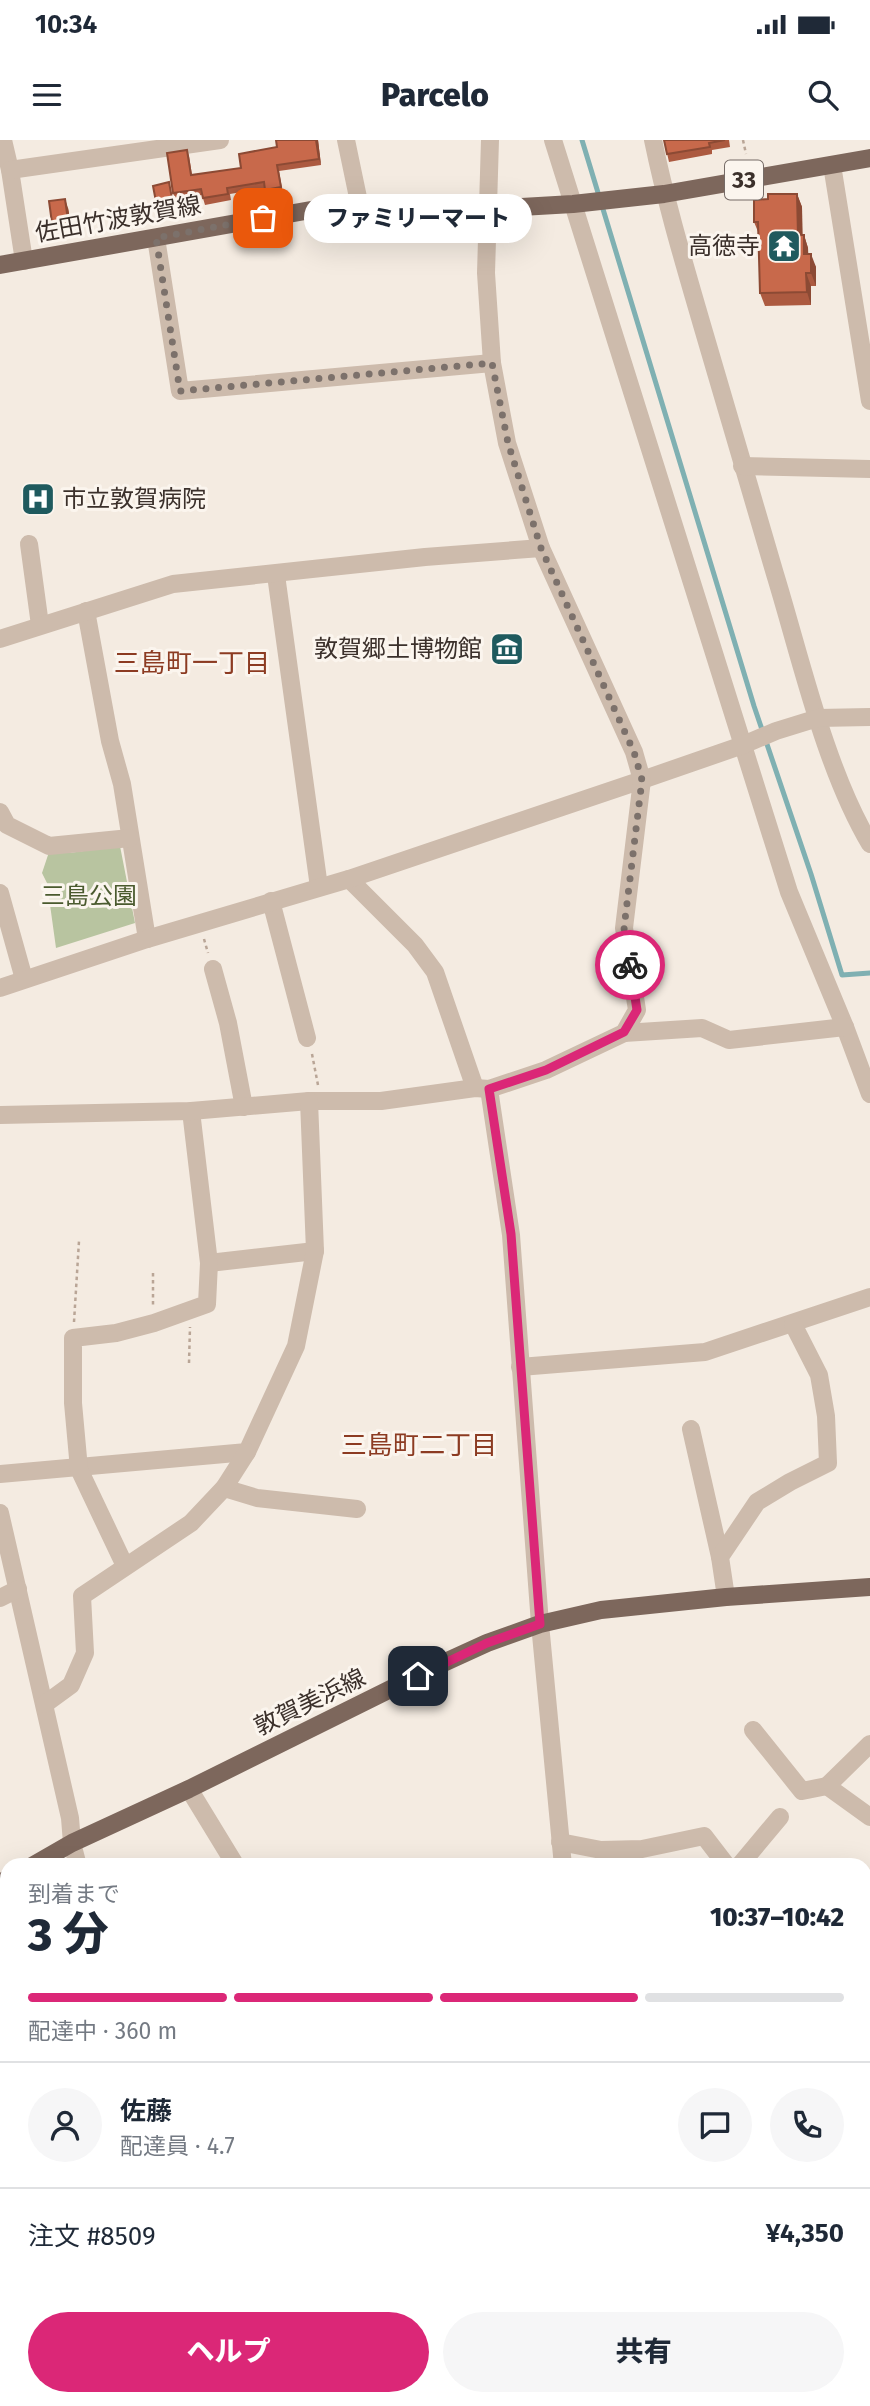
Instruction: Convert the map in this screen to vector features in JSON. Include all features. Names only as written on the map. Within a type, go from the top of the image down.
[{"type":"main road","name":"佐田竹波敦賀線","points":[[0,265],[311,210],[360,207],[487,209],[581,203],[664,194],[870,158]]},
{"type":"main road","name":"敦賀美浜線","points":[[46,1858],[441,1664],[487,1643],[540,1624],[601,1610],[726,1597],[870,1587]]},
{"type":"street","points":[[3,140],[24,261]]},
{"type":"street","points":[[10,170],[219,140]]},
{"type":"street","points":[[346,140],[360,207]]},
{"type":"street","points":[[490,140],[486,273],[492,363],[508,443],[541,548],[634,752],[642,780],[624,928],[637,1010],[624,1032]]},
{"type":"street","points":[[553,140],[581,203],[749,742],[789,892],[870,1094]]},
{"type":"street","points":[[653,140],[664,194],[818,718],[837,773],[860,828],[870,844]]},
{"type":"street","points":[[832,165],[870,401]]},
{"type":"street","points":[[156,238],[180,391],[492,363]]},
{"type":"street","points":[[742,466],[870,469]]},
{"type":"street","points":[[29,544],[40,625]]},
{"type":"street","points":[[0,639],[173,584],[425,557],[541,548]]},
{"type":"street","points":[[276,575],[319,887]]},
{"type":"street","points":[[86,611],[110,741],[122,783],[147,939]]},
{"type":"street","points":[[0,988],[147,939],[349,879],[642,780],[775,730],[818,718],[870,717]]},
{"type":"street","points":[[0,813],[7,825],[49,846],[130,838]]},
{"type":"street","points":[[349,879],[415,945],[435,972],[482,1089],[511,1234],[540,1624],[562,1858]]},
{"type":"street","points":[[0,893],[24,979]]},
{"type":"street","points":[[271,901],[307,1038]]},
{"type":"street","points":[[213,969],[228,1023],[244,1107]]},
{"type":"street","points":[[0,1115],[191,1111],[314,1101],[381,1101],[482,1089],[546,1070],[624,1032],[702,1028],[729,1040],[845,1027]]},
{"type":"street","points":[[45,1704],[71,1685],[85,1653],[82,1596],[191,1523],[224,1488],[247,1452],[296,1346],[315,1251],[314,1101]]},
{"type":"street","points":[[125,1566],[79,1469],[73,1403],[73,1338],[116,1334],[207,1304],[209,1263],[191,1111]]},
{"type":"street","points":[[209,1263],[315,1251]]},
{"type":"street","points":[[520,1367],[705,1352],[870,1297]]},
{"type":"street","points":[[720,1557],[757,1502],[828,1463],[826,1416],[819,1375],[793,1324]]},
{"type":"street","points":[[691,1429],[720,1557],[726,1597]]},
{"type":"street","points":[[0,1474],[247,1452]]},
{"type":"street","points":[[224,1488],[257,1498],[357,1508]]},
{"type":"street","points":[[0,1513],[45,1704],[76,1858]]},
{"type":"street","points":[[0,1598],[18,1589]]},
{"type":"street","points":[[753,1730],[802,1791],[827,1786],[870,1744]]},
{"type":"street","points":[[827,1786],[870,1817]]},
{"type":"street","points":[[189,1788],[231,1858]]},
{"type":"street","points":[[745,1858],[780,1817]]},
{"type":"street","points":[[560,1842],[601,1850],[642,1849],[704,1836],[721,1858]]},
{"type":"path","points":[[743,140],[746,154]]},
{"type":"path","points":[[199,923],[213,969]]},
{"type":"path","points":[[307,1038],[316,1066],[314,1101]]},
{"type":"path","points":[[73,1338],[79,1241]]},
{"type":"path","points":[[153,1273],[154,1323]]},
{"type":"path","points":[[188,1363],[190,1310]]},
{"type":"green space","name":"三島公園","points":[[120,846],[135,923],[56,948],[47,883],[42,873],[49,852],[69,853]]},
{"type":"building","points":[[276,140],[316,140],[319,159],[277,165],[281,187],[265,190],[264,182],[227,188],[228,194],[203,198],[201,189],[173,193],[167,153],[187,150],[191,175],[241,168],[239,154],[277,147]]},
{"type":"building","points":[[664,140],[725,140],[709,143],[710,147],[667,154]]},
{"type":"building","points":[[169,182],[173,204],[157,207],[153,186]]},
{"type":"building","points":[[768,194],[797,194],[798,235],[804,235],[804,254],[811,254],[811,273],[806,273],[807,292],[760,293],[758,222],[754,222],[754,200],[768,199]]},
{"type":"building","points":[[65,199],[68,220],[52,223],[49,201]]},
{"type":"waterway","points":[[582,140],[754,706],[842,975],[870,973]]},
{"type":"way so far","points":[[263,218],[156,238],[180,391],[492,363],[508,443],[541,548],[634,752],[642,780],[624,928],[630,965]]},
{"type":"place","name":"ファミリーマート","points":[[263,218]]},
{"type":"place","name":"高徳寺","points":[[784,246]]},
{"type":"place","name":"市立敦賀病院","points":[[38,499]]},
{"type":"place","name":"敦賀郷土博物館","points":[[507,649]]},
{"type":"district","name":"三島町一丁目","points":[[192,663]]},
{"type":"district","name":"三島町二丁目","points":[[419,1445]]},
{"type":"route","points":[[418,1676],[487,1643],[540,1624],[511,1234],[489,1089],[546,1070],[624,1032],[637,1010],[630,965]]}]
